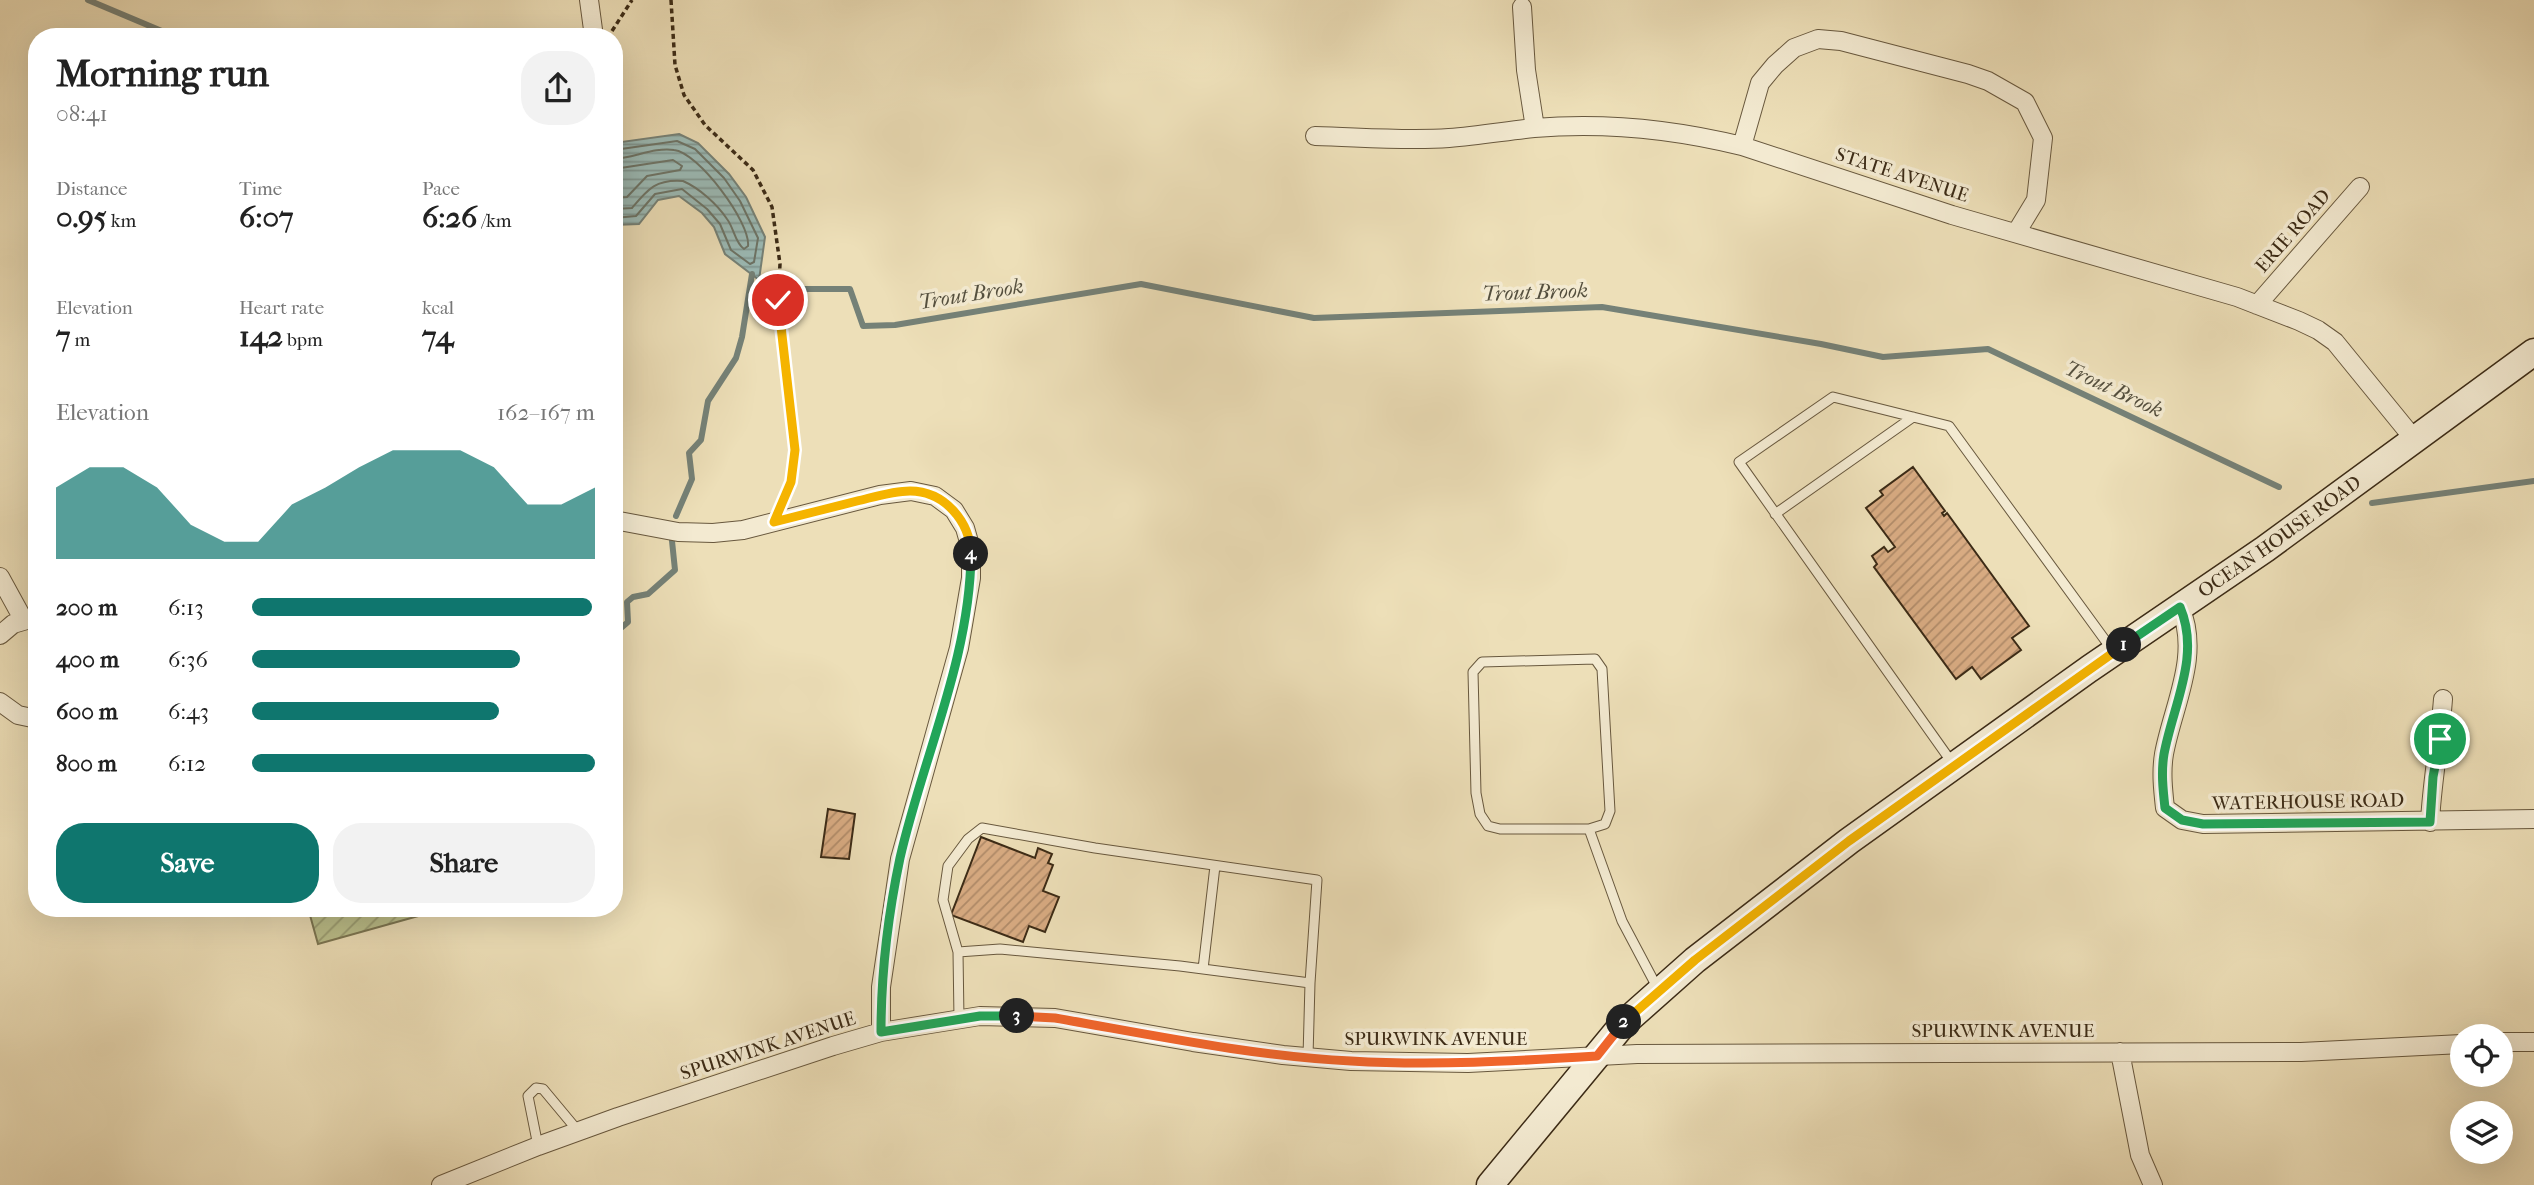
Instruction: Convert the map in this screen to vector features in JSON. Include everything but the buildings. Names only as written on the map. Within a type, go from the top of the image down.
[{"type":"main road","name":"OCEAN HOUSE ROAD","points":[[1490,1185],[1624,1023],[1658,990],[1849,841],[2375,470],[2534,352]]},
{"type":"street","points":[[589,0],[593,28]]},
{"type":"street","points":[[1522,7],[1526,70],[1535,128]]},
{"type":"street","points":[[1742,146],[1760,83],[1794,48],[1818,39],[1841,41],[1968,74],[1988,81],[2025,102],[2043,138],[2036,200],[2015,233]]},
{"type":"street","name":"STATE AVENUE","points":[[1315,136],[1449,138],[1535,128],[1593,125],[1640,127],[1707,137],[1742,146],[1952,215],[2257,304],[2318,330],[2335,342],[2414,439]]},
{"type":"street","name":"ERIE ROAD","points":[[2257,304],[2360,187]]},
{"type":"street","points":[[623,522],[678,532],[743,530],[880,495],[911,491],[935,496],[954,510],[965,528],[971,550],[971,578],[959,648],[900,859],[881,987],[881,1032]]},
{"type":"street","points":[[0,577],[28,615]]},
{"type":"street","name":"WATERHOUSE ROAD","points":[[2180,607],[2189,641],[2184,680],[2162,772],[2165,808],[2182,820],[2203,824],[2534,819]]},
{"type":"street","points":[[0,635],[28,619]]},
{"type":"street","points":[[2430,822],[2443,699]]},
{"type":"street","points":[[0,702],[18,715],[28,717]]},
{"type":"street","name":"SPURWINK AVENUE","points":[[441,1185],[578,1131],[881,1032],[993,1016],[1055,1018],[1194,1042],[1351,1061],[1468,1063],[1597,1056],[2301,1052],[2450,1045]]},
{"type":"street","points":[[2513,1042],[2534,1042]]},
{"type":"street","points":[[2120,1052],[2140,1156],[2153,1185]]},
{"type":"lane","points":[[1954,766],[1739,462],[1833,397],[1949,426],[2114,652]]},
{"type":"lane","points":[[1775,513],[1913,417]]},
{"type":"lane","points":[[1595,659],[1602,669],[1610,811],[1605,824],[1589,829],[1500,829],[1488,826],[1480,814],[1476,793],[1473,671],[1482,662],[1595,659]]},
{"type":"lane","points":[[959,1019],[958,952],[943,900],[948,866],[968,839],[982,828],[1317,880],[1308,1057]]},
{"type":"lane","points":[[1589,829],[1622,921],[1658,990]]},
{"type":"lane","points":[[1203,968],[1215,866]]},
{"type":"lane","points":[[958,952],[1000,948],[1203,968],[1310,983]]},
{"type":"lane","points":[[538,1146],[528,1096],[536,1088],[543,1089],[578,1131]]},
{"type":"path","points":[[614,28],[632,0]]},
{"type":"path","points":[[671,0],[675,65],[684,95],[705,125],[753,170],[772,207],[780,264],[778,300],[795,450],[791,482],[774,522]]},
{"type":"green space","points":[[310,917],[415,917],[318,944]]},
{"type":"water","points":[[679,134],[698,143],[729,174],[746,197],[765,237],[759,280],[725,254],[714,227],[702,213],[679,196],[658,200],[639,224],[623,225],[623,142]]},
{"type":"waterway","name":"Trout Brook","points":[[88,0],[155,28]]},
{"type":"waterway","points":[[676,516],[692,479],[689,453],[701,440],[708,401],[736,358],[752,274]]},
{"type":"waterway","name":"Trout Brook","points":[[789,289],[850,289],[863,326],[895,325],[1141,284],[1314,318],[1602,307],[1883,357],[1988,349],[2279,487]]},
{"type":"waterway","name":"Trout Brook","points":[[2372,503],[2534,481]]},
{"type":"waterway","points":[[623,626],[628,622],[627,602],[633,597],[648,594],[675,570],[672,541]]},
{"type":"route","points":[[778,300],[795,450],[791,482],[774,522],[880,495],[911,491],[935,496],[954,510],[965,528],[971,550],[971,578],[959,648],[900,859],[881,987],[881,1032],[980,1016],[1006,1015],[1055,1018],[1283,1055],[1351,1061],[1468,1063],[1597,1056],[1624,1023],[1658,990],[1849,841],[2180,607],[2189,641],[2184,680],[2164,754],[2162,772],[2165,808],[2182,820],[2203,824],[2430,822],[2433,777],[2440,739]]}]
